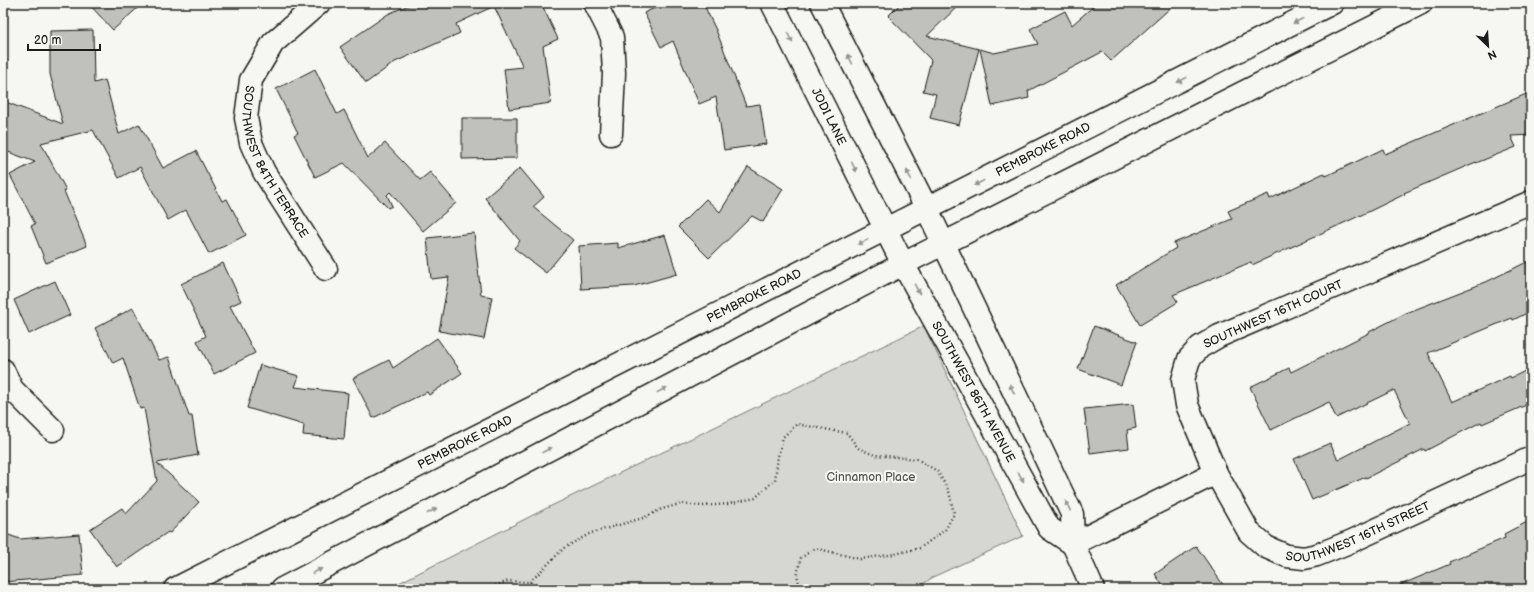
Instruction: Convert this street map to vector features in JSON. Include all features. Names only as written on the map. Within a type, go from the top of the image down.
[{"type":"street","name":"SOUTHWEST 84TH TERRACE","points":[[319,3],[273,43],[251,80],[246,118],[250,143],[264,172],[326,268]]},
{"type":"street","points":[[595,3],[612,37],[614,73],[611,134]]},
{"type":"street","name":"JODI LANE","points":[[772,3],[886,230]]},
{"type":"street","points":[[822,3],[927,209],[1072,514],[1073,544],[1093,589]]},
{"type":"street","name":"PEMBROKE ROAD","points":[[175,589],[1332,3]]},
{"type":"street","points":[[282,589],[903,264],[1421,3]]},
{"type":"street","name":"SOUTHWEST 16TH COURT","points":[[1216,473],[1187,405],[1183,380],[1189,359],[1200,347],[1219,336],[1531,202]]},
{"type":"street","name":"SOUTHWEST 86TH AVENUE","points":[[886,230],[903,264],[1049,528],[1073,544]]},
{"type":"street","points":[[3,370],[12,389],[53,430]]},
{"type":"street","name":"SOUTHWEST 16TH STREET","points":[[1216,473],[1249,532],[1266,547],[1287,556],[1304,558],[1317,555],[1352,541],[1531,458]]},
{"type":"street","points":[[1073,544],[1216,473]]},
{"type":"path","points":[[488,589],[508,581],[530,582],[564,548],[591,533],[643,518],[662,509],[680,504],[703,506],[728,504],[755,498],[775,480],[778,456],[783,437],[797,424],[846,433],[858,448],[874,455],[917,459],[937,471],[949,491],[954,514],[945,530],[920,548],[894,554],[860,559],[815,548],[801,558],[797,574],[800,589]]},
{"type":"path","points":[[530,582],[535,589]]},
{"type":"green space","name":"Cinnamon Place","points":[[924,326],[1023,536],[935,576],[915,589],[387,589],[545,509]]},
{"type":"building","points":[[88,3],[143,3],[113,30]]},
{"type":"building","points":[[413,3],[541,3],[558,39],[543,46],[551,103],[509,109],[504,69],[523,67],[494,6],[456,24],[460,33],[395,62],[366,83],[340,47],[388,14]]},
{"type":"building","points":[[665,3],[703,3],[716,30],[746,106],[760,104],[766,144],[724,150],[716,97],[699,104],[673,41],[661,47],[644,13]]},
{"type":"building","points":[[901,3],[961,3],[927,36],[979,49],[959,125],[930,118],[936,94],[923,91],[931,60],[888,16]]},
{"type":"building","points":[[1097,3],[1176,3],[1111,61],[1102,52],[1028,91],[1029,98],[992,106],[980,49],[994,53],[1038,44],[1030,29],[1065,11],[1072,25]]},
{"type":"building","points":[[93,30],[94,83],[105,80],[119,134],[139,124],[163,168],[196,151],[222,201],[227,199],[246,235],[209,254],[186,210],[168,220],[140,167],[119,178],[93,130],[41,143],[66,190],[64,191],[87,246],[46,263],[31,226],[35,224],[10,175],[35,162],[3,150],[3,101],[63,124],[50,74],[50,31]]},
{"type":"building","points":[[315,69],[337,114],[344,110],[368,158],[385,143],[420,180],[430,172],[456,203],[423,231],[390,192],[387,195],[392,206],[388,208],[344,163],[315,177],[294,135],[298,133],[276,89]]},
{"type":"building","points":[[1531,92],[1531,135],[1511,136],[1516,147],[1476,162],[1404,193],[1405,194],[1370,211],[1252,265],[1251,262],[1173,295],[1178,302],[1140,325],[1116,285],[1176,248],[1174,243],[1232,219],[1228,211],[1268,194],[1270,199],[1324,173],[1326,176],[1383,149],[1385,154]]},
{"type":"building","points":[[462,118],[517,118],[517,158],[462,159]]},
{"type":"building","points":[[748,167],[783,189],[763,222],[752,216],[709,258],[678,227],[706,199],[720,212]]},
{"type":"building","points":[[520,168],[544,197],[533,207],[573,240],[546,273],[514,248],[520,241],[485,198]]},
{"type":"building","points":[[474,233],[481,295],[492,297],[484,339],[439,331],[449,277],[431,279],[427,238]]},
{"type":"building","points":[[665,235],[677,274],[634,286],[581,289],[579,246],[618,243],[618,248]]},
{"type":"building","points":[[1531,260],[1531,311],[1513,320],[1512,318],[1428,353],[1452,402],[1510,376],[1511,378],[1531,368],[1531,403],[1482,424],[1481,422],[1425,451],[1424,449],[1366,478],[1312,500],[1294,459],[1330,443],[1338,460],[1410,423],[1394,390],[1336,418],[1329,402],[1271,430],[1250,387],[1289,368],[1291,372],[1406,313],[1486,282]]},
{"type":"building","points":[[223,263],[241,301],[230,306],[255,353],[214,374],[197,341],[206,336],[181,284]]},
{"type":"building","points":[[55,281],[70,315],[29,334],[14,300]]},
{"type":"building","points":[[133,308],[159,360],[169,357],[189,416],[192,416],[198,455],[157,463],[199,502],[170,533],[168,532],[117,567],[90,529],[122,508],[126,514],[157,481],[144,408],[140,409],[123,358],[113,363],[95,328]]},
{"type":"building","points":[[1094,326],[1137,342],[1121,385],[1078,369]]},
{"type":"building","points":[[437,338],[462,373],[429,395],[427,392],[373,418],[353,378],[389,360],[393,368]]},
{"type":"building","points":[[260,365],[299,376],[295,387],[348,393],[344,439],[303,435],[304,425],[247,408]]},
{"type":"building","points":[[1133,404],[1136,428],[1127,430],[1129,448],[1090,453],[1084,409]]},
{"type":"building","points":[[1531,520],[1531,589],[1391,589],[1450,564],[1449,562],[1505,538],[1504,534]]},
{"type":"building","points":[[3,533],[20,539],[79,534],[83,575],[3,582]]},
{"type":"building","points":[[1196,546],[1226,589],[1165,589],[1155,574]]}]
